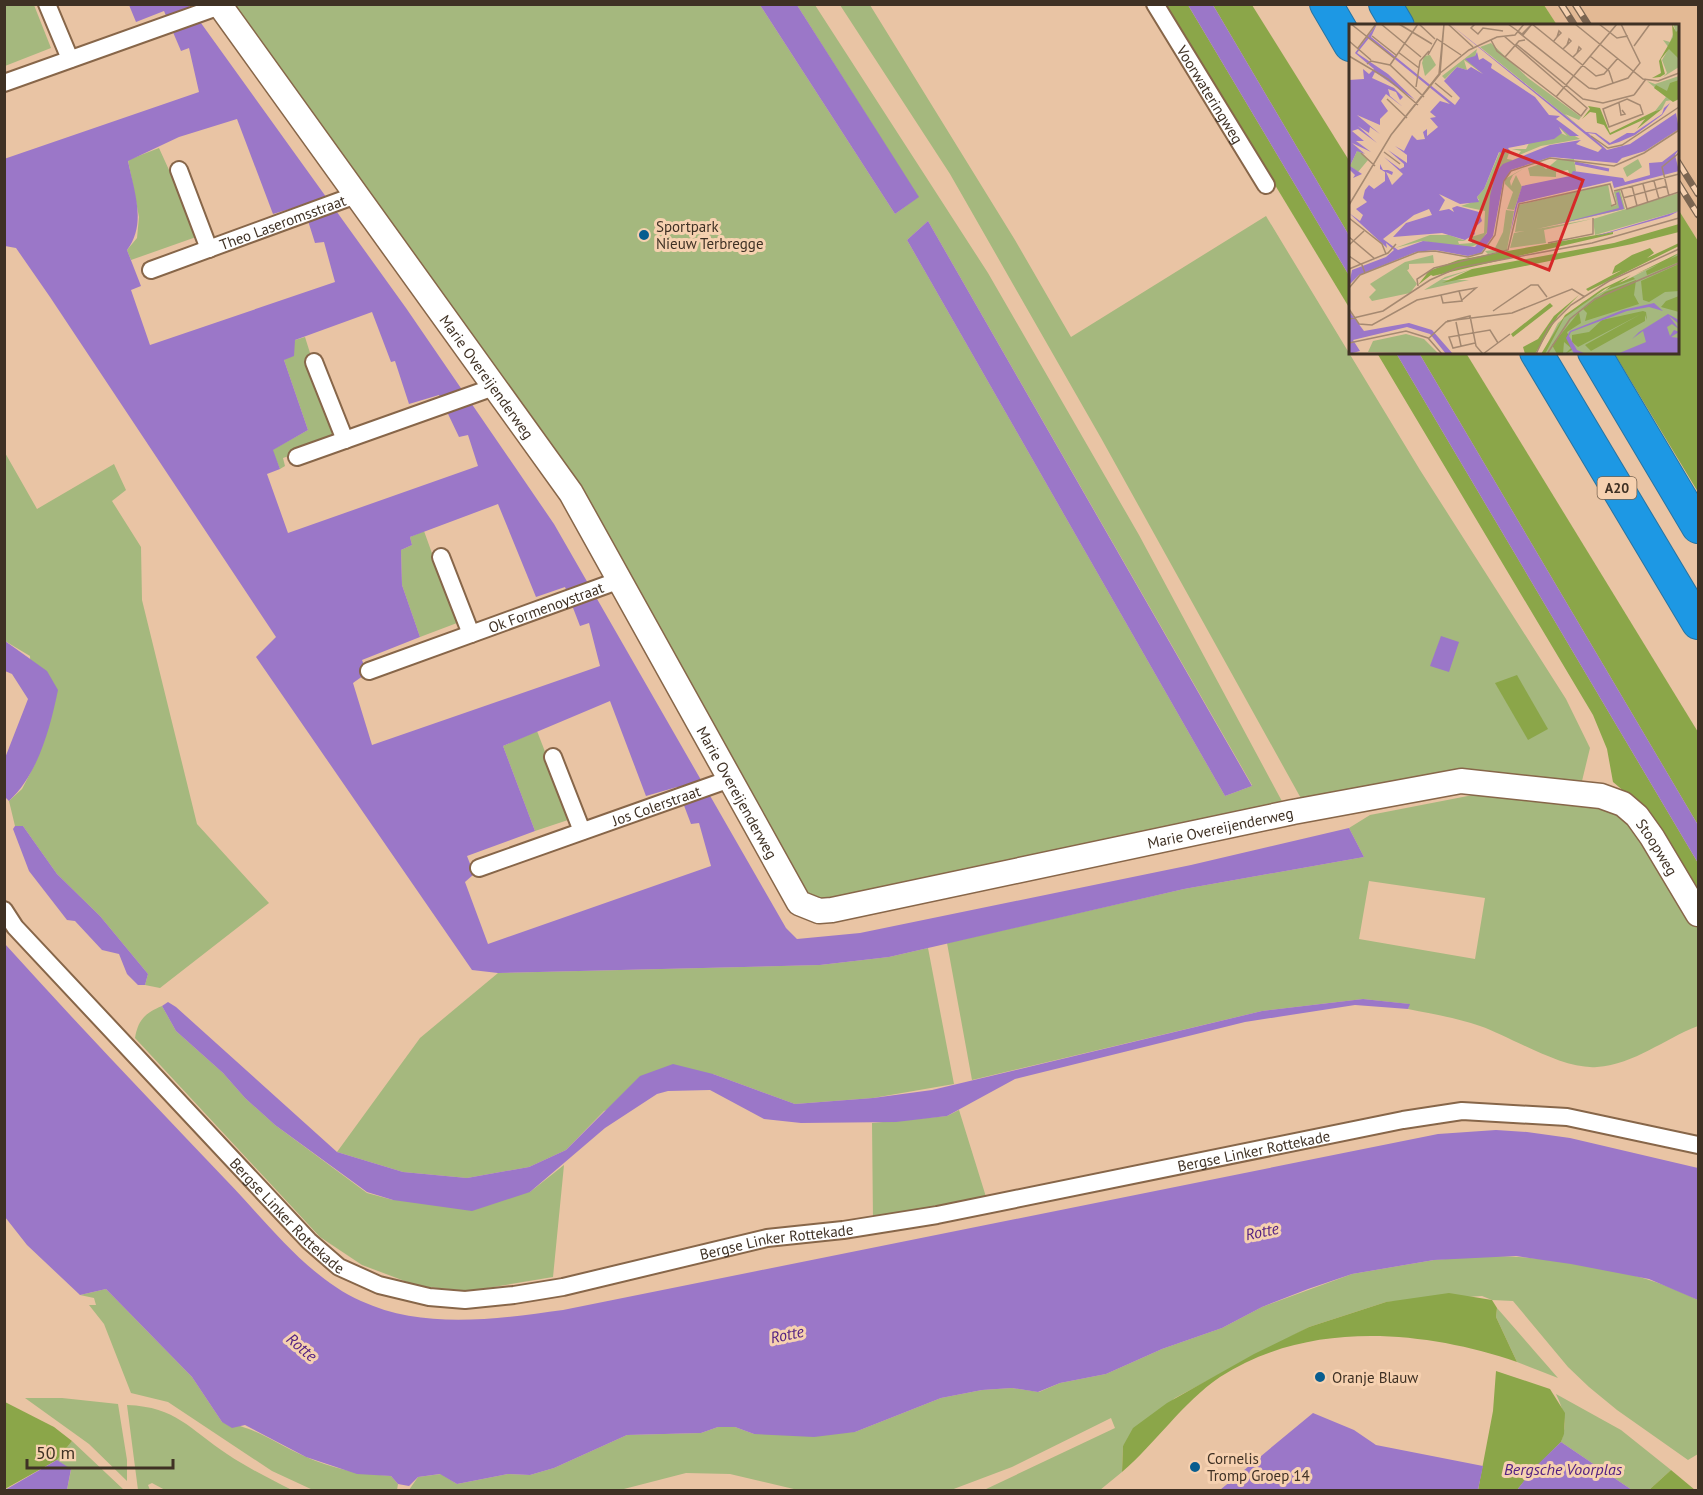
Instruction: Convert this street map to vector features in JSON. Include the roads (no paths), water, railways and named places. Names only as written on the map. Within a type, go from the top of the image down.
[{"type":"highway","points":[[1326,4],[1349,43]]},
{"type":"highway","points":[[1385,4],[1397,24]]},
{"type":"highway","name":"A20","points":[[1537,354],[1698,624]]},
{"type":"highway","points":[[1595,354],[1698,527]]},
{"type":"street","points":[[47,4],[70,59]]},
{"type":"street","name":"Voorwateringweg","points":[[1155,4],[1266,185]]},
{"type":"street","points":[[4,83],[212,8]]},
{"type":"street","name":"Marie Overeijenderweg","points":[[212,8],[346,199],[494,387],[571,493],[610,583],[720,782],[799,903],[819,911],[1293,812],[1461,781],[1601,796]]},
{"type":"street","name":"Theo Laseromsstraat","points":[[179,170],[209,249]]},
{"type":"street","name":"Theo Laseromsstraat","points":[[151,270],[346,199]]},
{"type":"street","points":[[314,362],[345,440]]},
{"type":"street","points":[[297,457],[494,387]]},
{"type":"street","name":"Ok Formenoystraat","points":[[441,557],[471,634]]},
{"type":"street","name":"Ok Formenoystraat","points":[[369,671],[610,583]]},
{"type":"street","points":[[553,757],[582,831]]},
{"type":"street","name":"Jos Colerstraat","points":[[478,868],[720,782]]},
{"type":"street","name":"Stoopweg","points":[[1601,796],[1623,804],[1637,816],[1698,914]]},
{"type":"street","name":"Bergse Linker Rottekade","points":[[4,910],[15,927],[309,1241],[339,1267],[369,1281],[429,1297],[465,1300],[563,1287],[767,1238],[843,1230],[936,1215],[1391,1122],[1462,1112],[1567,1117],[1698,1145]]},
{"type":"water","points":[[129,5],[188,5],[406,308],[554,524],[786,928],[797,939],[860,933],[1191,865],[1349,828],[1364,857],[1184,889],[889,957],[820,965],[498,973],[472,970],[256,657],[276,637],[50,297],[16,248],[5,246],[4,159],[199,92],[189,48],[181,51],[164,11],[136,22]],"holes":[[[237,119],[273,214],[303,205],[315,243],[324,242],[335,282],[150,345],[131,290],[141,286],[127,250],[133,240],[138,218],[136,195],[128,161],[179,137]],[[372,312],[391,362],[395,361],[409,404],[439,395],[459,437],[468,435],[478,466],[288,533],[267,474],[280,469],[273,450],[308,430],[284,360],[294,356],[295,340]],[[498,504],[536,597],[565,587],[580,626],[589,623],[600,666],[372,745],[353,683],[367,673],[362,660],[420,637],[402,585],[401,550],[412,545],[410,537]],[[610,701],[646,796],[677,787],[691,824],[699,823],[711,866],[488,944],[465,882],[474,874],[467,856],[535,831],[503,746]]]},
{"type":"water","points":[[760,5],[797,5],[919,197],[895,214]]},
{"type":"water","points":[[1188,5],[1213,5],[1349,235],[1349,275]]},
{"type":"water","points":[[928,221],[1252,786],[1225,796],[907,240]]},
{"type":"water","points":[[1397,354],[1420,354],[1698,825],[1698,863]]},
{"type":"water","points":[[1441,636],[1459,642],[1449,672],[1430,666]]},
{"type":"water","points":[[5,641],[47,671],[58,690],[47,735],[35,764],[28,778],[9,801],[5,797],[5,758],[28,699],[12,674],[5,671]]},
{"type":"water","points":[[15,826],[23,826],[57,874],[100,916],[148,974],[145,985],[138,985],[127,974],[119,954],[102,950],[75,921],[67,920],[29,871],[13,829]]},
{"type":"water","name":"Rotte","points":[[5,944],[305,1263],[341,1291],[385,1310],[410,1316],[435,1319],[487,1319],[563,1310],[1438,1134],[1496,1130],[1570,1138],[1698,1168],[1698,1300],[1649,1279],[1571,1264],[1516,1256],[1434,1260],[1352,1274],[1308,1289],[1262,1307],[1222,1328],[1162,1349],[1106,1374],[1060,1383],[1038,1392],[1012,1388],[982,1390],[941,1398],[855,1432],[814,1437],[754,1434],[735,1427],[718,1427],[701,1433],[627,1435],[554,1468],[530,1475],[508,1474],[457,1484],[440,1474],[418,1477],[409,1486],[398,1484],[391,1476],[357,1474],[306,1457],[245,1425],[232,1428],[222,1422],[192,1377],[106,1289],[80,1295],[27,1245],[5,1217]]},
{"type":"water","points":[[1363,999],[1410,1004],[1408,1009],[1355,1005],[1245,1022],[1015,1079],[947,1116],[896,1122],[801,1123],[764,1119],[710,1090],[668,1091],[657,1094],[605,1128],[530,1192],[472,1211],[393,1200],[367,1192],[275,1125],[245,1098],[223,1073],[176,1031],[162,1006],[168,1002],[176,1007],[337,1152],[403,1172],[467,1178],[529,1167],[566,1150],[640,1076],[673,1064],[713,1074],[795,1104],[873,1098],[932,1090],[1262,1011]]},
{"type":"water","name":"Bergsche Voorplas","points":[[1313,1413],[1354,1430],[1376,1445],[1483,1466],[1478,1490],[1220,1490]]},
{"type":"water","name":"Bergsche Voorplas","points":[[1561,1442],[1632,1490],[1517,1490],[1533,1469]]},
{"type":"water","points":[[57,1460],[71,1469],[67,1490],[5,1490]]},
{"type":"railway","points":[[1561,4],[1574,24]]},
{"type":"railway","points":[[1575,4],[1588,24]]},
{"type":"railway","points":[[1679,164],[1698,194]]},
{"type":"railway","points":[[1679,185],[1698,215]]},
{"type":"place","name":"Sportpark Nieuw Terbregge","points":[[644,235]]},
{"type":"place","name":"Oranje Blauw","points":[[1320,1377]]},
{"type":"place","name":"Cornelis Tromp Groep 14","points":[[1195,1467]]}]
